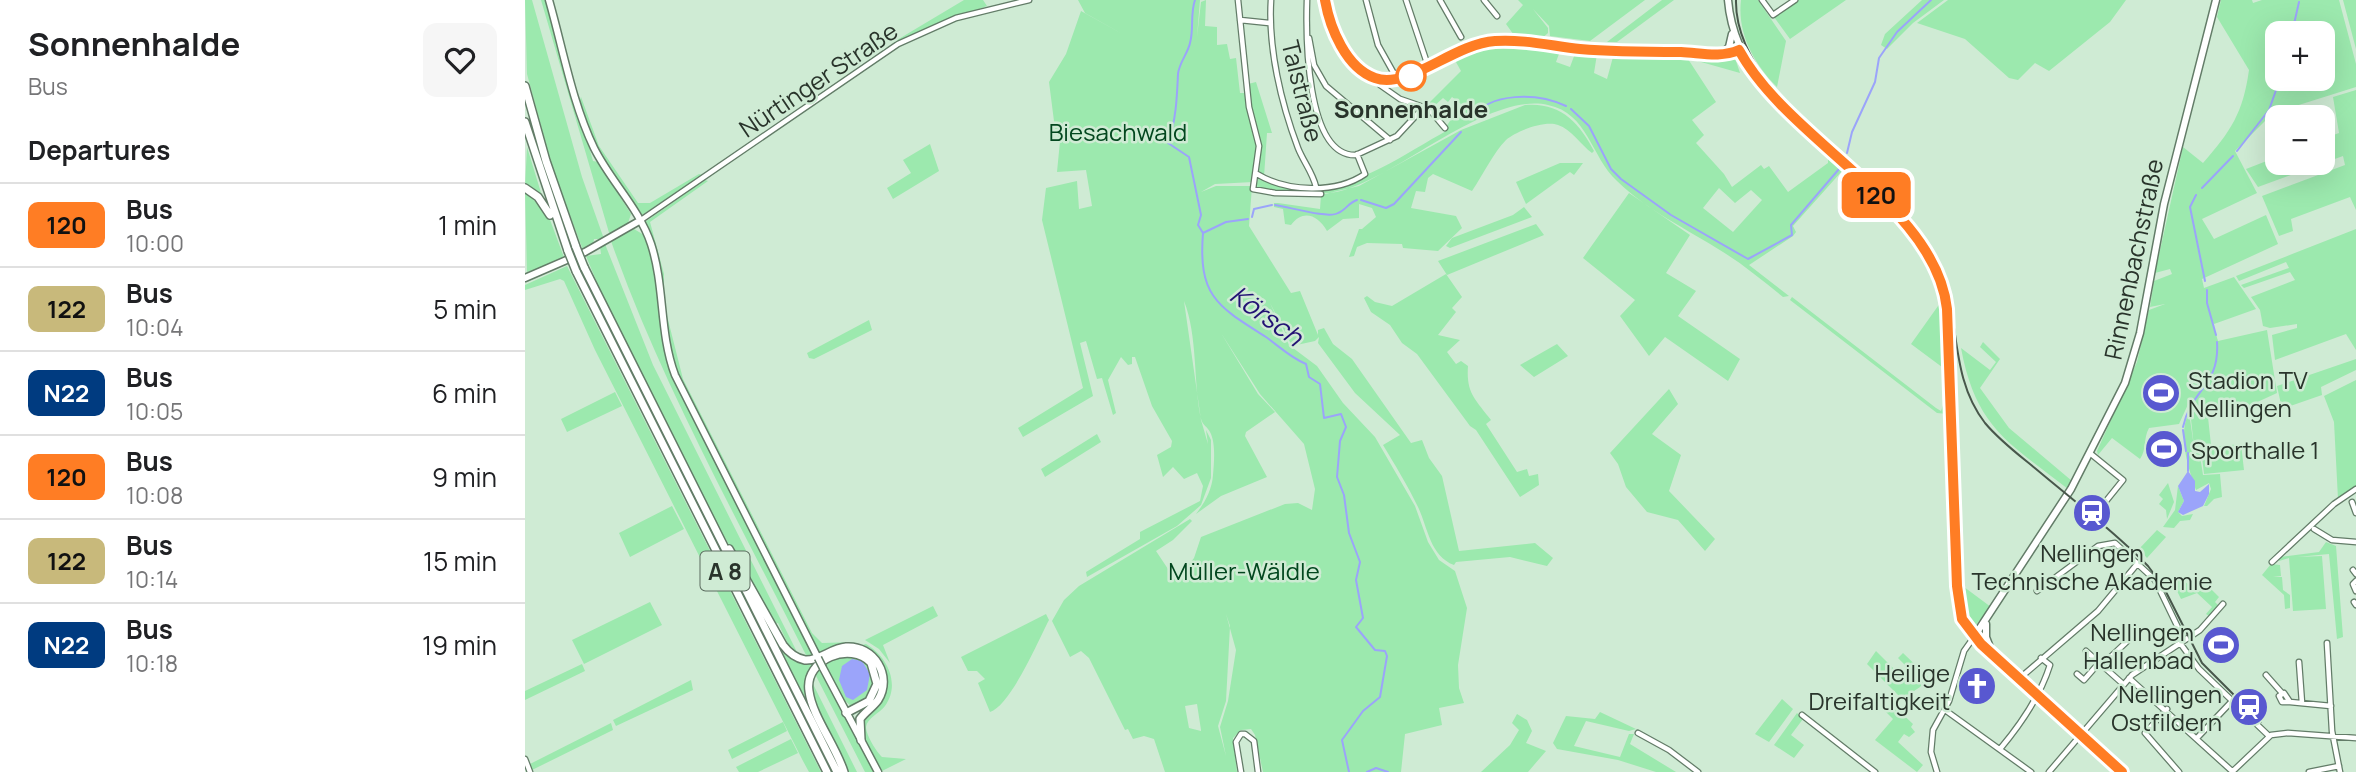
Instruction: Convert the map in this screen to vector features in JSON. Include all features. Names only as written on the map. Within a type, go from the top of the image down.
[{"type":"highway","name":"A 8","points":[[525,86],[576,271],[827,772]]},
{"type":"highway","name":"A 8","points":[[525,122],[563,238],[584,267],[837,772]]},
{"type":"highway","points":[[525,188],[544,204],[563,238]]},
{"type":"highway","points":[[712,526],[748,580],[788,651],[809,660],[841,648],[856,648],[876,660],[882,674],[882,690],[879,699],[859,722],[861,740]]},
{"type":"highway","points":[[844,772],[811,699],[809,685],[819,665],[850,652],[869,660],[877,679],[870,699],[847,715]]},
{"type":"highway","points":[[847,715],[866,711]]},
{"type":"main road","points":[[549,0],[588,133],[607,172],[641,220],[656,261],[663,334],[678,380],[877,770]]},
{"type":"main road","points":[[1325,0],[1332,27],[1345,50],[1363,71],[1379,79],[1397,80],[1464,47],[1511,41],[1594,50],[1720,55],[1739,50]]},
{"type":"main road","points":[[1728,0],[1732,28],[1739,50],[1754,74],[1786,109],[1908,228],[1931,256],[1939,273],[1947,309],[1958,600],[1964,622],[1975,637],[2122,772]]},
{"type":"main road","name":"Rinnenbachstraße","points":[[1975,637],[1987,622],[2091,454],[2119,397],[2137,345],[2164,204],[2217,0]]},
{"type":"main road","points":[[1720,55],[1729,47],[1732,28]]},
{"type":"main road","points":[[525,278],[585,252],[641,220]]},
{"type":"main road","points":[[1987,622],[1986,637],[1994,655]]},
{"type":"street","name":"Nürtinger Straße","points":[[641,220],[898,44],[956,18],[1030,0]]},
{"type":"street","points":[[1238,0],[1249,107],[1259,142],[1253,189],[1275,193],[1321,194]]},
{"type":"street","name":"Talstraße","points":[[1271,0],[1269,23],[1287,111],[1298,148],[1316,187]]},
{"type":"street","points":[[1307,0],[1309,81],[1323,126],[1344,152],[1357,154],[1390,140],[1402,132],[1425,107]]},
{"type":"street","points":[[1366,0],[1378,45],[1397,80]]},
{"type":"street","points":[[1406,0],[1428,66]]},
{"type":"street","points":[[1440,0],[1461,37]]},
{"type":"street","points":[[1484,0],[1497,16]]},
{"type":"street","points":[[1762,0],[1772,14],[1795,0]]},
{"type":"street","points":[[1240,20],[1269,23]]},
{"type":"street","points":[[1308,37],[1314,65],[1326,86],[1390,140]]},
{"type":"street","points":[[1379,79],[1380,86],[1399,98],[1425,107],[1445,128]]},
{"type":"street","points":[[1257,174],[1277,184],[1316,187],[1343,184],[1364,175],[1357,154]]},
{"type":"street","points":[[2091,454],[2124,481],[2098,511]]},
{"type":"street","points":[[2272,562],[2313,522],[2356,489]]},
{"type":"street","points":[[2352,502],[2356,513]]},
{"type":"street","points":[[2313,530],[2332,540],[2356,542]]},
{"type":"street","points":[[2037,591],[2102,544],[2116,543],[2157,583],[2182,641],[2199,669],[2234,699],[2269,736]]},
{"type":"street","points":[[2020,678],[2094,614],[2138,563]]},
{"type":"street","points":[[2356,581],[2353,584],[2356,591]]},
{"type":"street","points":[[2049,772],[2129,678],[2193,635],[2223,604]]},
{"type":"street","points":[[2077,674],[2084,680],[2137,632]]},
{"type":"street","name":"Rinnenbachstraße","points":[[1937,772],[1931,741],[1935,725],[1945,710],[1964,651],[1975,637]]},
{"type":"street","points":[[2309,772],[2339,769],[2333,737],[2327,643]]},
{"type":"street","points":[[2086,651],[2123,684]]},
{"type":"street","points":[[2000,749],[2025,717],[2050,666],[2041,658]]},
{"type":"street","points":[[2299,662],[2302,703]]},
{"type":"street","points":[[2266,675],[2290,702],[2331,706]]},
{"type":"street","points":[[2129,678],[2167,709],[2232,772],[2269,736],[2288,733],[2356,738]]},
{"type":"street","points":[[2197,738],[2234,699]]},
{"type":"street","points":[[2167,709],[2145,733],[2179,772]]},
{"type":"street","points":[[1945,710],[2031,772]]},
{"type":"street","points":[[1801,715],[1875,772]]},
{"type":"street","points":[[1241,772],[1236,742],[1245,733],[1254,741],[1258,772]]},
{"type":"street","points":[[1639,733],[1669,750],[1698,772]]},
{"type":"street","points":[[525,759],[530,772]]},
{"type":"green space","points":[[525,0],[532,0],[582,177],[604,239],[594,239],[593,245],[583,250],[554,174],[527,74]]},
{"type":"green space","points":[[541,0],[547,0],[593,161],[598,162],[631,214],[628,223],[610,236]]},
{"type":"green space","points":[[964,0],[983,0],[987,6],[892,43]]},
{"type":"green space","points":[[1078,0],[1200,0],[1197,37],[1201,2],[1206,0],[1205,26],[1217,27],[1217,45],[1227,44],[1230,59],[1236,58],[1240,93],[1246,93],[1257,141],[1253,182],[1215,184],[1201,192],[1216,186],[1252,186],[1249,226],[1291,293],[1300,291],[1318,335],[1318,330],[1324,328],[1333,344],[1352,359],[1411,443],[1422,440],[1429,458],[1442,476],[1459,551],[1535,543],[1553,558],[1547,566],[1510,557],[1456,562],[1454,565],[1446,561],[1435,548],[1414,499],[1383,445],[1400,435],[1355,393],[1318,343],[1319,337],[1315,341],[1292,346],[1270,303],[1289,345],[1317,366],[1343,403],[1375,437],[1415,506],[1428,542],[1439,560],[1455,571],[1467,608],[1458,665],[1459,688],[1464,703],[1439,708],[1442,725],[1405,734],[1401,772],[1263,772],[1255,735],[1251,729],[1241,730],[1233,738],[1237,772],[1165,772],[1154,739],[1144,736],[1133,739],[1128,729],[1125,730],[1089,658],[1081,651],[1070,657],[1052,621],[1064,600],[1079,586],[1190,519],[1192,521],[1173,540],[1156,551],[1176,581],[1194,558],[1201,537],[1285,504],[1298,503],[1312,510],[1315,489],[1304,444],[1260,394],[1221,333],[1258,394],[1275,412],[1246,432],[1245,436],[1267,477],[1221,496],[1196,514],[1210,491],[1214,459],[1212,437],[1200,414],[1208,444],[1206,430],[1211,440],[1211,478],[1201,505],[1177,526],[1087,577],[1086,572],[1140,539],[1140,532],[1200,501],[1203,486],[1197,473],[1184,479],[1173,467],[1163,477],[1157,455],[1171,447],[1172,441],[1152,406],[1135,357],[1132,357],[1132,364],[1128,365],[1121,357],[1108,380],[1116,413],[1113,415],[1102,378],[1097,379],[1086,341],[1080,343],[1093,396],[1023,437],[1018,428],[1083,388],[1042,220],[1046,188],[1077,181],[1079,209],[1092,206],[1086,170],[1057,172],[1060,141],[1055,129],[1049,82],[1066,54],[1081,11],[1126,36],[1085,13]],"holes":[[[1184,301],[1191,329],[1198,398]],[[1230,628],[1236,650],[1228,701],[1220,727],[1226,756],[1218,726],[1226,701]],[[1197,704],[1201,731],[1189,728],[1185,706]]]},
{"type":"green space","points":[[1518,0],[1645,0],[1590,41],[1550,36],[1549,26],[1533,9],[1548,28],[1548,33],[1540,40],[1516,38],[1506,24],[1523,5]]},
{"type":"green space","points":[[1662,0],[1674,0],[1617,42],[1607,42]]},
{"type":"green space","points":[[1741,0],[1758,0],[1786,41],[1777,87],[1754,58],[1749,47],[1742,24]]},
{"type":"green space","points":[[1798,0],[1846,0],[1790,39],[1774,17]]},
{"type":"green space","points":[[1922,0],[1944,0],[1913,23],[1887,49],[1881,45],[1885,34]]},
{"type":"green space","points":[[1948,0],[2126,0],[2110,22],[2049,71],[2035,63],[2018,80],[2009,78],[1965,39],[1917,23]]},
{"type":"green space","points":[[2221,0],[2252,0],[2253,3],[2262,0],[2339,0],[2356,64],[2356,87],[2299,105],[2265,105],[2265,121],[2235,151],[2257,193],[2202,219],[2214,239],[2266,215],[2278,244],[2202,279],[2204,288],[2234,277],[2256,309],[2214,324],[2212,321],[2218,341],[2267,330],[2277,393],[2240,410],[2239,406],[2207,408],[2211,445],[2194,447],[2190,410],[2196,409],[2189,409],[2190,400],[2179,424],[2149,428],[2140,459],[2112,438],[2098,455],[2097,451],[2137,362],[2149,310],[2165,304],[2150,307],[2154,281],[2172,274],[2170,269],[2155,273],[2183,147],[2203,163],[2228,131],[2243,98],[2249,70],[2217,17]]},
{"type":"green space","points":[[2343,0],[2356,0],[2356,49]]},
{"type":"green space","points":[[1495,43],[1556,48],[1560,51],[1556,62],[1570,67],[1576,51],[1607,53],[1597,54],[1594,73],[1607,79],[1613,57],[1688,59],[1716,102],[1692,120],[1704,135],[1696,143],[1732,187],[1761,165],[1764,169],[1769,166],[1788,192],[1828,163],[1828,158],[1842,171],[1793,226],[1796,232],[1793,236],[1749,265],[1789,296],[1783,297],[1731,257],[1629,192],[1608,171],[1581,126],[1561,110],[1548,105],[1525,104],[1499,111],[1473,122],[1367,181],[1338,192],[1281,193],[1255,187],[1259,177],[1285,186],[1310,189],[1359,178],[1448,130],[1446,127],[1461,104],[1452,97],[1448,102],[1443,98],[1431,109],[1427,105],[1461,71],[1452,55],[1458,53],[1460,56],[1472,52],[1468,48]],"holes":[[[1719,188],[1735,203],[1751,190],[1762,200],[1733,232],[1703,208]]]},
{"type":"green space","points":[[1694,54],[1734,55],[1740,73],[1694,60]]},
{"type":"green space","points":[[1256,82],[1272,133],[1267,133],[1264,177],[1259,172],[1257,137],[1248,84]]},
{"type":"green space","points":[[2356,90],[2356,210],[2350,197],[2291,219],[2293,231],[2279,236],[2262,196],[2318,175],[2335,175],[2335,169],[2345,165],[2343,156],[2335,159],[2335,134],[2339,133],[2333,97]]},
{"type":"green space","points":[[581,97],[599,146],[638,203],[650,203],[699,174],[703,175],[642,215],[592,139],[580,108]]},
{"type":"green space","points":[[1525,105],[1548,107],[1567,116],[1582,131],[1594,151],[1592,153],[1563,127],[1552,124],[1538,125],[1523,130],[1501,145],[1472,191],[1433,174],[1428,178],[1425,192],[1416,191],[1411,208],[1456,216],[1462,228],[1438,251],[1403,248],[1402,244],[1367,243],[1357,247],[1354,256],[1349,257],[1359,229],[1376,217],[1372,208],[1359,204],[1359,218],[1343,219],[1327,231],[1319,221],[1310,216],[1300,217],[1291,225],[1285,224],[1283,209],[1274,207],[1274,203],[1278,203],[1320,209],[1321,195],[1359,186],[1461,130]]},
{"type":"green space","points":[[930,144],[939,171],[893,199],[887,188],[911,173],[903,160]]},
{"type":"green space","points":[[527,147],[542,196],[542,197],[525,187]]},
{"type":"green space","points":[[2265,162],[2265,175],[2291,175],[2258,187],[2246,169]]},
{"type":"green space","points":[[1560,163],[1583,163],[1574,175],[1570,172],[1526,204],[1516,182]]},
{"type":"green space","points":[[705,180],[708,181],[650,222],[664,274],[664,301],[658,258],[645,222]]},
{"type":"green space","points":[[525,190],[549,217],[565,260],[527,272]]},
{"type":"green space","points":[[1629,193],[1690,235],[1666,273],[1696,291],[1678,316],[1740,359],[1728,381],[1665,337],[1649,356],[1620,316],[1635,300],[1583,258]]},
{"type":"green space","points":[[1524,207],[1532,217],[1450,248],[1446,246],[1452,238],[1513,215]]},
{"type":"green space","points":[[1536,224],[1544,235],[1447,275],[1438,261]]},
{"type":"green space","points":[[634,229],[644,235],[649,252],[672,373],[812,655],[806,655],[702,451],[653,347],[611,241]]},
{"type":"green space","points":[[2356,229],[2356,350],[2346,334],[2275,360],[2272,335],[2297,328],[2297,324],[2270,328],[2263,326],[2260,310],[2251,297],[2295,280],[2290,272],[2244,288],[2241,285],[2289,268],[2286,262],[2239,281],[2236,276]]},
{"type":"green space","points":[[605,244],[653,365],[797,652],[788,644],[778,623],[775,624],[721,531],[600,290],[586,256],[601,254],[600,246]]},
{"type":"green space","points":[[567,266],[821,772],[809,772],[803,761],[595,350],[564,281],[560,279],[525,290],[525,285]]},
{"type":"green space","points":[[1446,274],[1462,297],[1452,308],[1456,312],[1438,335],[1460,340],[1447,352],[1456,364],[1461,361],[1468,366],[1470,389],[1491,420],[1486,424],[1517,472],[1527,469],[1529,476],[1538,474],[1539,485],[1520,497],[1476,430],[1470,426],[1417,354],[1402,343],[1390,325],[1371,312],[1364,298],[1367,296],[1375,302],[1392,306]]},
{"type":"green space","points":[[1792,297],[1936,408],[1941,411],[1943,405],[1948,404],[1948,414],[1937,413],[1790,300]]},
{"type":"green space","points":[[1943,299],[1946,370],[1911,344]]},
{"type":"green space","points":[[664,304],[683,379],[812,633],[822,643],[857,642],[839,644],[820,653],[815,645],[681,383],[673,361]]},
{"type":"green space","points":[[869,320],[872,330],[814,359],[809,358],[807,353]]},
{"type":"green space","points":[[1983,342],[2000,359],[1980,388],[2009,428],[2072,481],[2068,489],[2012,445],[1986,415],[1967,375],[1961,348],[1990,370],[1996,362],[1980,347]]},
{"type":"green space","points":[[1557,344],[1568,356],[1534,377],[1520,365]]},
{"type":"green space","points":[[2356,359],[2356,370],[2321,387],[2322,395],[2282,409],[2277,386]]},
{"type":"green space","points":[[2356,380],[2356,488],[2338,499],[2334,422],[2324,396]]},
{"type":"green space","points":[[1669,389],[1678,404],[1652,434],[1681,455],[1669,491],[1715,539],[1705,551],[1678,520],[1647,512],[1626,487],[1618,464],[1610,453]]},
{"type":"green space","points":[[615,392],[622,406],[567,432],[561,419]]},
{"type":"green space","points":[[2189,412],[2194,447],[2199,449],[2203,475],[2220,474],[2222,497],[2214,499],[2207,506],[2204,506],[2211,489],[2209,483],[2196,490],[2185,453],[2184,432]]},
{"type":"green space","points":[[1097,434],[1101,442],[1045,477],[1041,469]]},
{"type":"green space","points":[[2241,444],[2244,470],[2204,474],[2201,448]]},
{"type":"green space","points":[[2168,483],[2174,502],[2167,519],[2166,510],[2159,504],[2163,499],[2159,495]]},
{"type":"green space","points":[[2178,486],[2184,501],[2178,512],[2182,516],[2193,514],[2190,520],[2180,521],[2174,528],[2163,527],[2175,510]]},
{"type":"green space","points":[[672,506],[684,529],[630,557],[619,533]]},
{"type":"green space","points":[[2157,530],[2166,537],[2147,558],[2139,549]]},
{"type":"green space","points":[[2326,542],[2336,546],[2343,637],[2337,639],[2329,554],[2297,557],[2322,556],[2326,609],[2293,611],[2289,558],[2279,561],[2279,557],[2319,552]]},
{"type":"green space","points":[[2271,564],[2280,565],[2281,576],[2273,577],[2282,577],[2283,590],[2290,595],[2290,608],[2285,609],[2284,595],[2262,575]]},
{"type":"green space","points":[[2179,577],[2198,592],[2209,587],[2219,597],[2215,602],[2218,605],[2209,616],[2206,614],[2212,607],[2197,593],[2181,599],[2173,583]]},
{"type":"green space","points":[[1960,584],[1991,607],[1974,627],[1964,616]]},
{"type":"green space","points":[[749,588],[778,641],[791,656],[801,661],[812,660],[856,649],[866,653],[878,665],[881,678],[879,692],[864,709],[879,688],[880,675],[877,665],[870,658],[860,654],[838,654],[817,665],[809,676],[806,688],[809,701],[835,751],[837,762]]},
{"type":"green space","points":[[650,602],[662,625],[584,664],[572,640]]},
{"type":"green space","points":[[933,606],[938,616],[883,645],[890,663],[879,649],[865,640]]},
{"type":"green space","points":[[1046,614],[1049,620],[1015,685],[1007,698],[990,712],[978,683],[985,679],[977,671],[968,671],[961,657]]},
{"type":"green space","points":[[866,644],[880,656],[892,680],[890,698],[867,724],[868,734],[882,757],[906,759],[882,771],[862,734],[860,722],[876,707],[885,676],[859,646]]},
{"type":"green space","points":[[1876,651],[1904,679],[1912,672],[1898,658],[1903,653],[1928,677],[1920,687],[1902,699],[1867,664]]},
{"type":"green space","points":[[847,654],[869,662],[872,677],[869,694],[852,707],[843,699],[825,663]]},
{"type":"green space","points":[[582,664],[585,671],[525,700],[525,691]]},
{"type":"green space","points":[[818,667],[874,772],[865,772],[814,672]]},
{"type":"green space","points":[[691,680],[693,690],[616,726],[613,720]]},
{"type":"green space","points":[[811,680],[857,772],[846,772],[813,698]]},
{"type":"green space","points":[[1782,699],[1793,709],[1769,742],[1755,734]]},
{"type":"green space","points":[[1892,704],[1913,724],[1911,727],[1915,732],[1909,737],[1904,734],[1898,742],[1923,765],[1917,772],[1875,740],[1893,719],[1885,711]]},
{"type":"green space","points":[[1600,712],[1636,729],[1629,731],[1586,721],[1574,746],[1620,757],[1629,734],[1634,734],[1630,744],[1676,772],[1656,772],[1618,760],[1557,749],[1553,743],[1566,716],[1595,719]]},
{"type":"green space","points":[[1797,713],[1803,719],[1791,735],[1804,745],[1794,758],[1774,745]]},
{"type":"green space","points":[[1517,714],[1527,720],[1532,731],[1526,743],[1546,751],[1528,772],[1481,772],[1510,745],[1519,730],[1512,723]]},
{"type":"green space","points":[[783,722],[787,731],[732,759],[728,750]]},
{"type":"green space","points":[[611,723],[613,730],[532,770],[530,764]]},
{"type":"green space","points":[[791,739],[798,753],[758,772],[739,772],[736,767]]},
{"type":"water","points":[[2188,471],[2195,481],[2195,491],[2200,492],[2209,484],[2209,494],[2203,506],[2183,515],[2178,512],[2184,501],[2178,486]]},
{"type":"water","points":[[852,659],[862,661],[870,674],[867,690],[853,700],[846,697],[839,680],[842,666]]},
{"type":"waterway","name":"Körsch","points":[[1195,0],[1191,38],[1179,70],[1174,118],[1168,143],[1189,157],[1201,215],[1198,225],[1203,233],[1202,254],[1208,285],[1214,297],[1235,317],[1306,364],[1309,377],[1320,384],[1324,418],[1341,414],[1346,427],[1340,441],[1337,477],[1344,495],[1349,533],[1360,562],[1356,580],[1363,618],[1356,627],[1375,650],[1385,651],[1387,656],[1380,697],[1363,711],[1342,740],[1349,772]]},
{"type":"waterway","points":[[1847,153],[1852,132],[1875,82],[1879,58],[1897,32],[1931,0]]},
{"type":"waterway","points":[[2295,21],[2299,2]]},
{"type":"waterway","points":[[2237,151],[2269,110],[2276,91]]},
{"type":"waterway","points":[[1471,119],[1490,103],[1515,97],[1542,99],[1566,106]]},
{"type":"waterway","points":[[1571,109],[1589,126],[1611,169],[1621,179],[1671,215],[1748,259],[1792,235],[1791,225],[1839,169]]},
{"type":"waterway","points":[[1361,200],[1386,208],[1394,204],[1461,132]]},
{"type":"waterway","points":[[2202,188],[2233,156]]},
{"type":"waterway","points":[[2196,195],[2190,207],[2205,281]]},
{"type":"waterway","points":[[1275,205],[1318,214],[1333,214],[1341,212],[1357,200]]},
{"type":"waterway","points":[[1252,217],[1254,209],[1272,205]]},
{"type":"waterway","points":[[1203,233],[1226,222],[1248,219]]},
{"type":"waterway","points":[[2207,290],[2207,303],[2216,335]]},
{"type":"waterway","points":[[2183,427],[2192,404],[2210,378],[2217,357],[2217,342]]},
{"type":"waterway","points":[[2183,430],[2186,451]]},
{"type":"waterway","points":[[2188,453],[2188,471]]},
{"type":"waterway","name":"Körsch","points":[[1367,772],[1376,768],[1388,772]]},
{"type":"tram line","points":[[1736,0],[1741,34],[1757,67],[1809,129],[1901,214],[1924,240],[1937,261],[1946,284],[1963,379],[1972,402],[1985,423],[2010,448],[2108,528],[2148,566],[2163,586],[2202,663],[2261,722]]},
{"type":"bus line","name":"120","points":[[1325,0],[1332,27],[1355,63],[1373,77],[1392,81],[1416,73],[1458,50],[1496,41],[1605,51],[1726,55],[1739,50],[1754,74],[1774,97],[1898,217],[1933,260],[1943,283],[1947,309],[1957,586],[1962,619],[1981,644],[2122,772]]},
{"type":"place","name":"Sonnenhalde","points":[[1411,76]]},
{"type":"place","name":"Stadion TV Nellingen","points":[[2161,393]]},
{"type":"place","name":"Sporthalle 1","points":[[2164,449]]},
{"type":"place","name":"Nellingen Technische Akademie","points":[[2092,513]]},
{"type":"place","name":"Nellingen Hallenbad","points":[[2221,645]]},
{"type":"place","name":"Heilige Dreifaltigkeit","points":[[1977,686]]},
{"type":"place","name":"Nellingen Ostfildern","points":[[2249,707]]},
{"type":"park label","name":"Biesachwald","points":[[1118,131]]},
{"type":"park label","name":"Müller-Wäldle","points":[[1244,570]]}]
